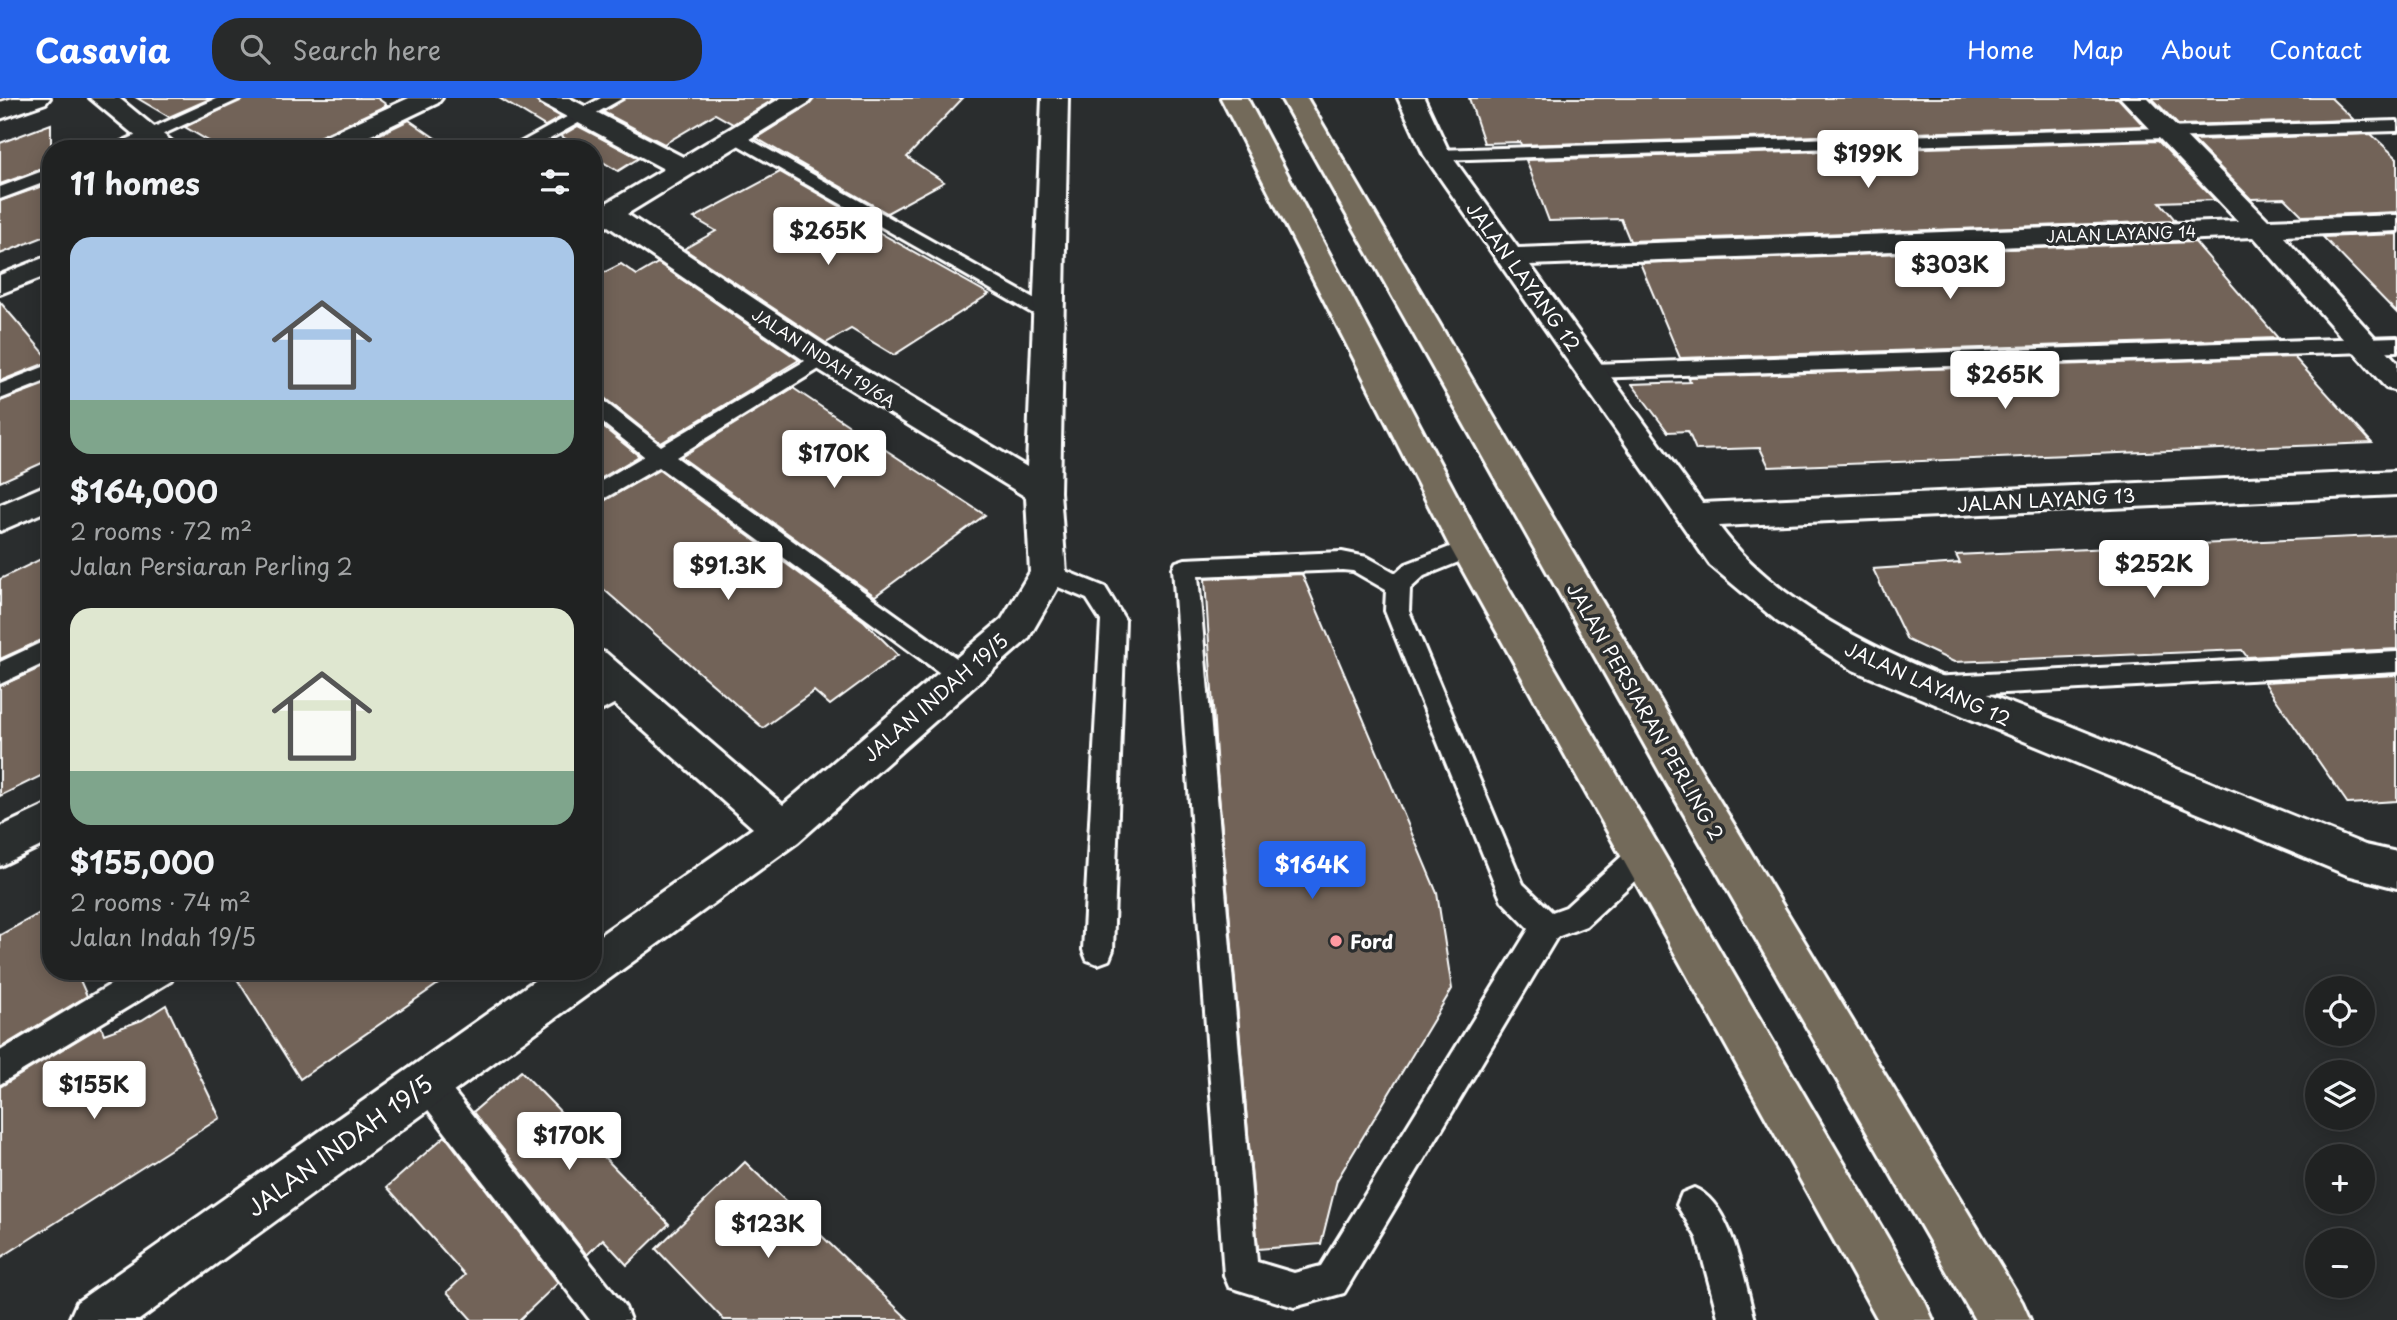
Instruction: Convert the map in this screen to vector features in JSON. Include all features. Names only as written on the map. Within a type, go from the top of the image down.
[{"type":"main road","points":[[1234,98],[1468,549],[1908,1320]]},
{"type":"main road","name":"JALAN PERSIARAN PERLING 2","points":[[1294,98],[1669,752],[2004,1320]]},
{"type":"main road","points":[[1898,1143],[2030,1320]]},
{"type":"street","points":[[0,111],[37,98]]},
{"type":"street","points":[[103,98],[157,140]]},
{"type":"street","points":[[339,140],[429,98]]},
{"type":"street","points":[[550,98],[685,169]]},
{"type":"street","points":[[602,218],[799,98]]},
{"type":"street","points":[[1048,573],[1043,492],[1046,313],[1055,98]]},
{"type":"street","name":"JALAN LAYANG 12","points":[[1411,98],[1437,155],[1722,556],[1768,598],[1815,632],[1866,660],[2362,862],[2397,870]]},
{"type":"street","points":[[2134,98],[2261,228],[2397,381]]},
{"type":"street","name":"JALAN INDAH 19/6A","points":[[602,220],[822,358],[1043,492]]},
{"type":"street","name":"JALAN LAYANG 14","points":[[1510,257],[2397,223]]},
{"type":"street","points":[[0,285],[42,268]]},
{"type":"street","name":"JALAN LAYANG 13","points":[[1695,515],[2397,482]]},
{"type":"street","points":[[0,519],[42,499]]},
{"type":"street","name":"JALAN INDAH 19/5","points":[[602,959],[783,830],[1015,629],[1048,573]]},
{"type":"street","points":[[602,686],[783,830]]},
{"type":"street","points":[[0,848],[42,825]]},
{"type":"street","name":"JALAN INDAH 19/5","points":[[104,1317],[571,980]]},
{"type":"lane","points":[[163,140],[233,98]]},
{"type":"lane","points":[[536,140],[614,98]]},
{"type":"lane","points":[[1437,155],[2397,126]]},
{"type":"lane","points":[[737,137],[1046,313]]},
{"type":"lane","points":[[0,193],[42,177]]},
{"type":"lane","points":[[1592,371],[2397,344]]},
{"type":"lane","points":[[602,491],[822,358]]},
{"type":"lane","points":[[0,393],[42,375]]},
{"type":"lane","points":[[602,411],[659,456],[960,674]]},
{"type":"lane","points":[[1468,549],[1415,570],[1398,586],[1397,611],[1512,892],[1547,927]]},
{"type":"lane","points":[[1398,586],[1359,563],[1342,561],[1185,568],[1241,1275],[1294,1290],[1332,1281],[1547,927],[1576,917],[1643,855]]},
{"type":"lane","points":[[1048,573],[1096,593],[1113,620],[1098,950]]},
{"type":"lane","points":[[0,674],[42,653]]},
{"type":"lane","points":[[1931,687],[2397,662]]},
{"type":"lane","points":[[0,1069],[145,980]]},
{"type":"lane","points":[[427,1083],[612,1320]]},
{"type":"lane","points":[[1694,1205],[1712,1230],[1737,1320]]},
{"type":"building","points":[[137,98],[212,98],[169,117]]},
{"type":"building","points":[[244,98],[377,98],[387,105],[312,140],[207,140],[185,127]]},
{"type":"building","points":[[499,98],[534,98],[540,105],[561,117],[545,126]]},
{"type":"building","points":[[625,98],[776,98],[733,124],[715,114],[664,144],[603,112]]},
{"type":"building","points":[[815,98],[963,98],[907,157],[944,182],[887,213],[756,138],[809,105]]},
{"type":"building","points":[[1469,98],[2118,98],[2144,126],[1521,145],[1520,142],[1484,143]]},
{"type":"building","points":[[2152,98],[2331,98],[2354,120],[2178,125]]},
{"type":"building","points":[[409,120],[438,140],[368,140]]},
{"type":"building","points":[[51,124],[51,140],[42,140],[42,169],[0,184],[0,143]]},
{"type":"building","points":[[578,126],[639,158],[618,171],[602,161],[602,140],[567,140],[561,136]]},
{"type":"building","points":[[2371,134],[2397,158],[2397,212],[2303,216],[2285,198],[2251,199],[2193,140]]},
{"type":"building","points":[[2158,141],[2215,200],[2160,202],[2176,221],[1630,241],[1621,219],[1549,221],[1526,160]]},
{"type":"building","points":[[780,172],[869,223],[866,225],[989,294],[894,355],[851,329],[826,343],[684,249],[716,231],[694,218]]},
{"type":"building","points":[[42,186],[42,238],[0,254],[0,201]]},
{"type":"building","points":[[2397,234],[2397,313],[2323,237]]},
{"type":"building","points":[[2195,242],[2278,338],[1680,358],[1640,263]]},
{"type":"building","points":[[658,263],[799,360],[661,443],[602,397],[602,274],[621,264],[637,275]]},
{"type":"building","points":[[0,302],[42,351],[42,365],[0,381]]},
{"type":"building","points":[[2294,357],[2372,443],[1769,467],[1760,448],[1696,450],[1688,431],[1668,432],[1632,384],[1690,382],[1688,377]]},
{"type":"building","points":[[42,385],[42,463],[0,482],[0,401]]},
{"type":"building","points":[[793,388],[985,515],[875,596],[681,457]]},
{"type":"building","points":[[602,426],[639,456],[602,478]]},
{"type":"building","points":[[659,470],[864,621],[898,655],[830,705],[814,691],[763,728],[602,588],[602,502]]},
{"type":"building","points":[[2397,535],[2397,649],[2247,657],[2242,650],[1954,662],[1907,640],[1873,569],[1960,563],[1956,555]]},
{"type":"building","points":[[42,558],[42,640],[0,659],[0,579]]},
{"type":"building","name":"Ford","points":[[1302,574],[1437,893],[1452,989],[1337,1180],[1321,1244],[1258,1249],[1217,771],[1205,579]]},
{"type":"building","points":[[42,667],[42,775],[0,796],[0,686]]},
{"type":"building","points":[[2397,675],[2397,801],[2348,804],[2264,682]]},
{"type":"building","points":[[42,912],[42,980],[80,980],[87,996],[0,1048],[0,935]]},
{"type":"building","points":[[238,980],[444,980],[300,1079]]},
{"type":"building","points":[[166,1005],[220,1118],[0,1258],[0,1087],[101,1026],[104,1034],[142,1020]]},
{"type":"building","points":[[521,1071],[669,1224],[627,1265],[603,1239],[587,1255],[473,1112]]},
{"type":"building","points":[[445,1136],[558,1283],[519,1320],[472,1320],[447,1292],[465,1275],[387,1187]]},
{"type":"building","points":[[745,1162],[909,1320],[724,1320],[656,1249]]},
{"type":"place","name":"Ford","points":[[1336,941]]}]
